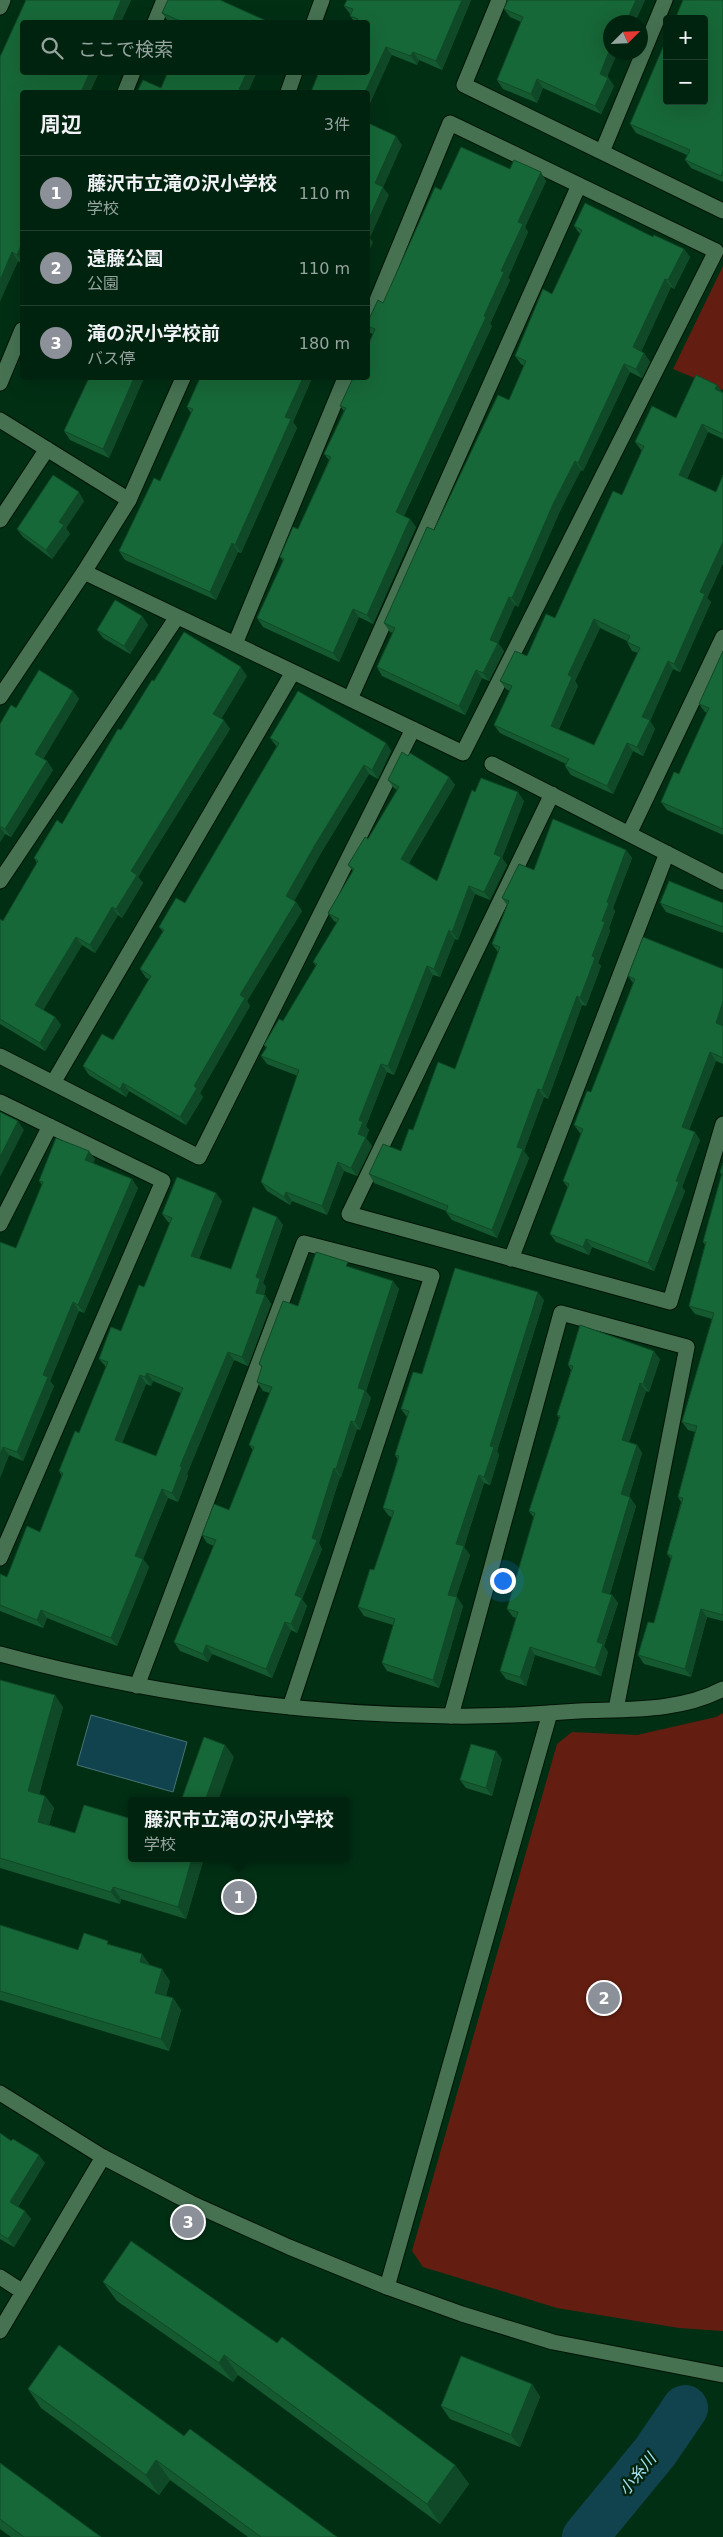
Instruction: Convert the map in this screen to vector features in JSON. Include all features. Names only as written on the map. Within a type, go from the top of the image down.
[{"type":"street","points":[[0,7],[3,0]]},
{"type":"street","points":[[156,20],[164,0]]},
{"type":"street","points":[[315,20],[322,0]]},
{"type":"street","points":[[499,0],[464,85],[723,211]]},
{"type":"street","points":[[602,152],[665,0]]},
{"type":"street","points":[[126,90],[132,75]]},
{"type":"street","points":[[289,90],[294,75]]},
{"type":"street","points":[[84,572],[463,753],[716,251],[450,123],[370,317]]},
{"type":"street","points":[[350,699],[579,185]]},
{"type":"street","points":[[0,383],[20,335]]},
{"type":"street","points":[[0,697],[84,572],[129,500],[182,380]]},
{"type":"street","points":[[235,644],[344,380]]},
{"type":"street","points":[[0,420],[129,500]]},
{"type":"street","points":[[0,520],[47,449]]},
{"type":"street","points":[[0,881],[178,617]]},
{"type":"street","points":[[629,834],[723,637]]},
{"type":"street","points":[[53,1083],[293,672]]},
{"type":"street","points":[[0,1056],[199,1157],[413,729]]},
{"type":"street","points":[[492,764],[723,882]]},
{"type":"street","points":[[552,794],[348,1214],[670,1302],[723,1124]]},
{"type":"street","points":[[511,1259],[667,853]]},
{"type":"street","points":[[0,1102],[163,1181],[0,1558]]},
{"type":"street","points":[[0,1224],[50,1126]]},
{"type":"street","points":[[137,1686],[304,1243],[432,1276],[290,1707]]},
{"type":"street","points":[[452,1716],[561,1313],[687,1347],[616,1710]]},
{"type":"street","points":[[0,1654],[137,1686],[290,1707],[452,1716],[663,1708],[704,1699],[723,1689]]},
{"type":"street","points":[[387,2288],[550,1713]]},
{"type":"street","points":[[0,2093],[103,2157],[200,2207],[387,2288],[462,2314],[553,2342],[723,2374]]},
{"type":"street","points":[[0,2331],[103,2157]]},
{"type":"street","points":[[0,2278],[23,2292]]},
{"type":"shaded area","points":[[723,266],[723,390],[673,369]]},
{"type":"shaded area","points":[[723,1713],[723,2331],[679,2328],[557,2308],[423,2267],[412,2251],[557,1744],[572,1732],[637,1735],[716,1717]]},
{"type":"water","points":[[91,1715],[187,1742],[173,1792],[77,1765]]},
{"type":"building","points":[[26,0],[121,0],[113,20],[20,20],[20,75],[89,75],[82,90],[20,90],[20,248],[17,255],[12,252],[0,280],[0,57]]},
{"type":"building","points":[[168,0],[220,0],[265,20],[178,20],[162,13]]},
{"type":"building","points":[[347,0],[462,0],[436,61],[413,52],[411,56],[386,47],[366,90],[312,90],[318,75],[370,75],[370,20],[357,20],[350,16],[353,9],[344,6]]},
{"type":"building","points":[[508,0],[636,0],[629,15],[603,15],[603,60],[606,60],[600,74],[608,78],[595,106],[537,79],[531,94],[497,80],[523,17],[504,9]]},
{"type":"building","points":[[683,0],[723,0],[723,171],[721,176],[685,160],[690,150],[630,124],[663,47],[663,105],[708,105],[708,15],[677,15]]},
{"type":"building","points":[[167,75],[246,75],[239,90],[138,90],[143,80],[161,88]]},
{"type":"building","points":[[370,124],[396,136],[375,183],[383,187],[370,216]]},
{"type":"building","points":[[461,147],[510,169],[514,160],[541,172],[518,222],[523,224],[501,271],[504,272],[484,316],[486,317],[396,512],[410,519],[367,615],[353,609],[333,653],[257,618],[284,559],[280,557],[293,527],[298,529],[331,457],[324,454],[346,408],[340,406],[352,380],[370,380],[370,341],[375,329],[370,327],[370,317],[378,300],[383,303],[435,187],[441,190]]},
{"type":"building","points":[[585,203],[653,237],[654,235],[684,249],[668,280],[665,279],[633,347],[644,353],[636,369],[624,364],[578,463],[575,461],[554,502],[512,598],[509,597],[490,640],[498,643],[483,673],[476,670],[459,706],[377,667],[395,628],[384,623],[427,527],[434,530],[498,395],[509,400],[526,361],[515,356],[543,289],[552,294],[582,230],[574,226]]},
{"type":"building","points":[[696,375],[717,385],[715,389],[723,393],[723,434],[702,424],[679,475],[716,492],[723,475],[723,542],[700,592],[705,594],[674,664],[668,661],[642,717],[650,720],[637,747],[627,743],[607,786],[565,766],[569,759],[494,725],[512,686],[500,681],[515,651],[527,656],[546,614],[555,618],[613,491],[622,495],[644,446],[635,442],[652,406],[676,418]],"holes":[[[594,619],[630,636],[627,642],[640,648],[594,745],[551,726],[572,677],[568,675]]]},
{"type":"building","points":[[88,380],[133,380],[103,449],[64,431]]},
{"type":"building","points":[[199,380],[302,380],[285,417],[291,419],[235,545],[232,543],[210,592],[119,551],[154,478],[160,481],[193,409],[187,407]]},
{"type":"building","points":[[53,475],[79,492],[59,522],[64,525],[46,550],[17,529]]},
{"type":"building","points":[[115,600],[142,616],[124,646],[97,630]]},
{"type":"building","points":[[184,632],[241,667],[213,714],[224,720],[131,871],[137,875],[116,909],[112,907],[90,945],[76,937],[35,1005],[55,1017],[40,1043],[0,1019],[0,919],[3,921],[38,861],[34,858],[57,820],[62,824],[118,729],[121,730]]},
{"type":"building","points":[[723,651],[723,829],[661,802],[674,772],[679,774],[709,708],[699,704]]},
{"type":"building","points":[[39,670],[73,691],[35,754],[47,761],[5,829],[0,826],[0,724],[11,705],[16,708]]},
{"type":"building","points":[[298,691],[386,743],[372,770],[364,765],[286,896],[296,902],[240,995],[245,998],[194,1086],[197,1088],[180,1117],[123,1083],[120,1089],[83,1066],[102,1034],[113,1040],[151,976],[140,969],[164,930],[159,927],[176,898],[185,903],[279,743],[270,738]]},
{"type":"building","points":[[402,752],[408,756],[410,753],[449,777],[401,859],[437,881],[472,790],[475,792],[481,778],[518,792],[494,854],[501,857],[484,892],[469,886],[452,932],[449,930],[434,969],[427,966],[388,1066],[381,1064],[359,1120],[363,1122],[358,1134],[366,1137],[351,1168],[338,1162],[322,1206],[286,1192],[284,1197],[261,1182],[299,1070],[261,1056],[267,1047],[264,1045],[279,1019],[283,1021],[317,964],[313,962],[339,919],[328,913],[354,869],[348,865],[365,837],[368,839],[399,787],[388,780]]},
{"type":"building","points":[[553,819],[626,850],[607,902],[609,903],[602,921],[605,922],[592,956],[595,958],[580,998],[577,996],[542,1090],[538,1089],[517,1147],[523,1149],[492,1230],[446,1212],[448,1206],[369,1174],[383,1144],[401,1151],[409,1129],[413,1130],[438,1062],[455,1069],[500,947],[492,944],[509,901],[502,898],[519,864],[534,870]]},
{"type":"building","points":[[669,881],[723,903],[723,927],[660,903]]},
{"type":"building","points":[[643,937],[723,969],[723,1001],[716,1023],[723,1026],[723,1058],[710,1052],[682,1127],[695,1132],[676,1181],[679,1182],[648,1263],[586,1239],[583,1247],[550,1234],[569,1184],[563,1181],[583,1129],[574,1125],[587,1091],[591,1092],[635,979],[628,976]]},
{"type":"building","points":[[0,1112],[18,1121],[0,1157]]},
{"type":"building","points":[[56,1138],[89,1151],[85,1160],[132,1179],[78,1305],[73,1302],[43,1375],[48,1377],[17,1452],[3,1447],[0,1455],[0,1242],[16,1248],[43,1182],[39,1181]]},
{"type":"building","points":[[723,1163],[723,1615],[701,1609],[685,1669],[638,1655],[648,1622],[654,1623],[672,1556],[667,1554],[683,1498],[678,1497],[697,1426],[682,1422],[714,1313],[689,1306],[706,1242],[703,1242]]},
{"type":"building","points":[[177,1177],[216,1193],[191,1256],[231,1269],[253,1207],[277,1217],[256,1277],[260,1279],[256,1293],[265,1295],[242,1357],[228,1352],[180,1466],[182,1467],[172,1493],[162,1489],[135,1556],[143,1559],[111,1638],[41,1610],[37,1620],[0,1605],[0,1574],[7,1577],[27,1526],[40,1532],[63,1473],[59,1471],[75,1431],[79,1433],[108,1362],[99,1359],[111,1327],[121,1331],[139,1285],[144,1287],[172,1218],[162,1214]],"holes":[[[147,1373],[183,1388],[156,1456],[115,1440],[140,1375],[145,1377]]]},
{"type":"building","points":[[316,1252],[348,1262],[346,1266],[393,1281],[358,1388],[365,1390],[355,1422],[351,1421],[336,1469],[334,1468],[312,1538],[317,1540],[295,1595],[302,1598],[291,1624],[285,1622],[266,1669],[206,1645],[203,1654],[174,1642],[216,1540],[202,1535],[214,1504],[229,1510],[254,1447],[249,1445],[272,1387],[257,1382],[262,1366],[259,1364],[283,1301],[298,1306]]},
{"type":"building","points":[[455,1268],[538,1292],[490,1446],[494,1447],[484,1477],[479,1475],[456,1544],[464,1546],[448,1595],[457,1597],[433,1680],[382,1663],[395,1619],[358,1607],[370,1569],[374,1570],[394,1511],[383,1508],[399,1456],[395,1455],[409,1411],[401,1409],[413,1372],[422,1374]]},
{"type":"building","points":[[580,1325],[654,1351],[643,1384],[640,1383],[622,1440],[637,1445],[621,1494],[630,1497],[602,1592],[612,1595],[597,1642],[603,1644],[595,1668],[530,1647],[520,1677],[500,1671],[518,1612],[507,1609],[535,1513],[529,1511],[560,1416],[557,1415],[573,1366],[568,1365]]},
{"type":"building","points":[[0,1680],[55,1695],[28,1791],[45,1796],[38,1822],[75,1833],[84,1805],[128,1818],[128,1862],[191,1862],[178,1907],[113,1887],[111,1892],[0,1858]]},
{"type":"building","points":[[204,1737],[225,1745],[206,1797],[182,1797]]},
{"type":"building","points":[[471,1744],[496,1751],[486,1788],[460,1780]]},
{"type":"building","points":[[0,1925],[78,1950],[84,1933],[108,1941],[107,1944],[142,1954],[140,1962],[162,1969],[155,1993],[173,1998],[161,2039],[0,1991]]},
{"type":"building","points":[[0,2133],[11,2141],[13,2139],[39,2155],[10,2202],[25,2211],[8,2239],[0,2234]]},
{"type":"building","points":[[131,2241],[277,2343],[282,2337],[455,2465],[427,2504],[224,2355],[219,2363],[103,2282]]},
{"type":"building","points":[[59,2345],[184,2436],[190,2429],[337,2537],[261,2537],[156,2460],[146,2475],[28,2389]]},
{"type":"building","points":[[461,2356],[532,2384],[511,2435],[441,2406]]},
{"type":"building","points":[[0,2463],[101,2537],[24,2537],[0,2519]]},
{"type":"waterway","name":"小糸川","points":[[585,2537],[655,2452],[685,2408]]},
{"type":"place","name":"藤沢市立滝の沢小学校","points":[[239,1897]]},
{"type":"place","name":"遠藤公園","points":[[604,1998]]},
{"type":"place","name":"滝の沢小学校前","points":[[188,2222]]}]
